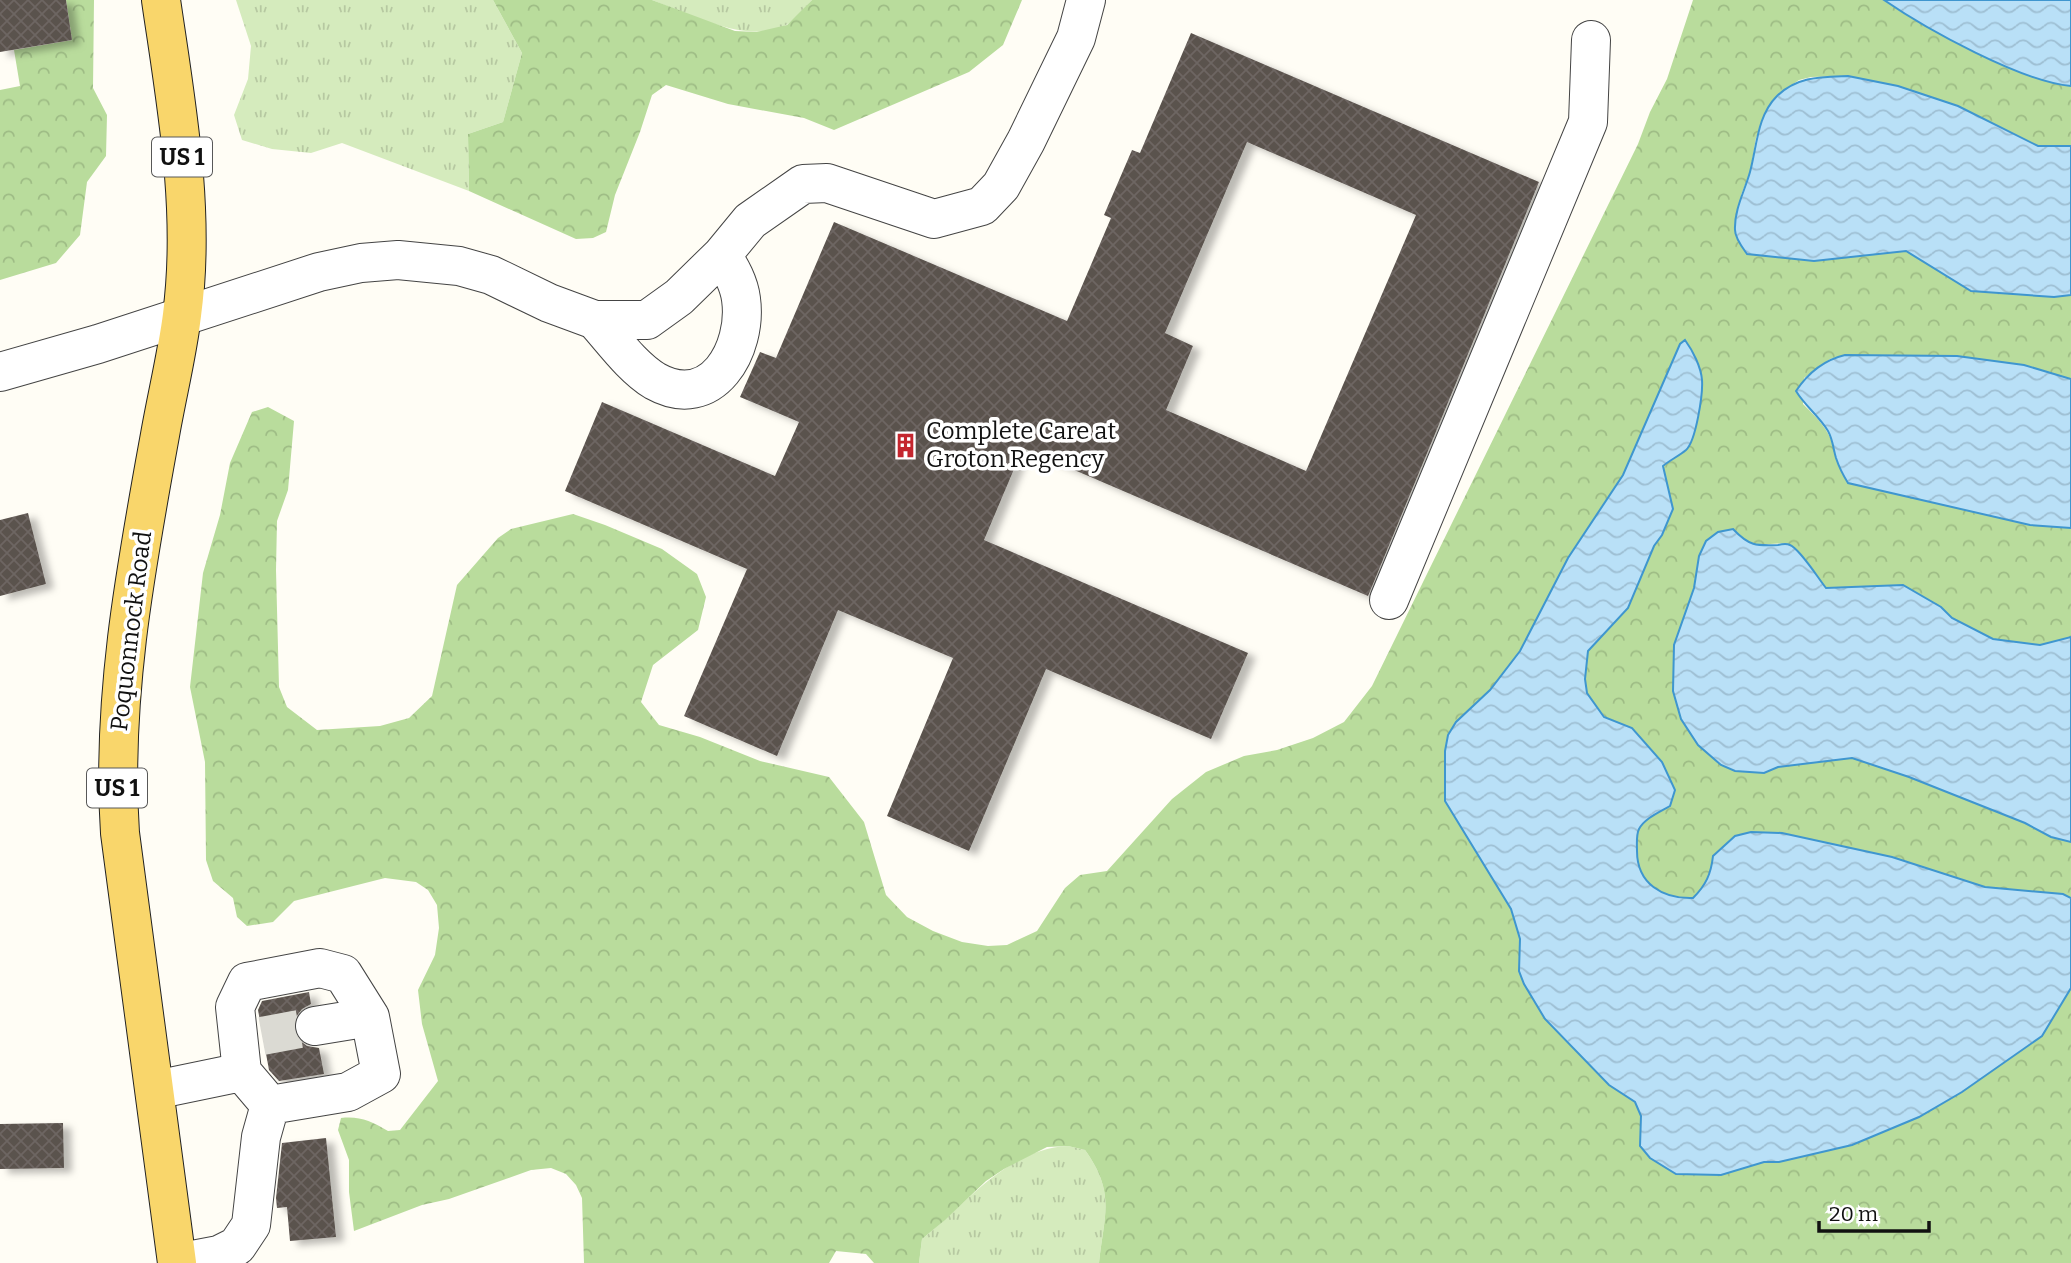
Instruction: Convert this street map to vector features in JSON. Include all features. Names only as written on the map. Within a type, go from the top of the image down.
[{"type":"main road","name":"Poquonnock Road","points":[[161,0],[177,107],[184,181],[186,262],[182,315],[133,588],[121,683],[117,743],[120,833],[177,1263]]},
{"type":"street","points":[[0,372],[98,344],[319,272],[361,263],[398,260],[459,266],[480,272],[595,320],[647,320],[679,297],[722,256],[750,220],[803,184],[827,183],[934,219],[982,206],[1001,186],[1026,141],[1076,38],[1086,0]]},
{"type":"street","points":[[1389,600],[1588,122],[1591,40]]},
{"type":"street","points":[[595,320],[640,369],[655,381],[681,389],[704,386],[732,357],[739,340],[742,319],[741,297],[733,272],[722,256]]},
{"type":"street","points":[[177,1263],[228,1251],[237,1246],[251,1225],[261,1137],[270,1105],[248,1050],[235,1007],[247,982],[320,968],[343,974],[370,1017],[381,1074],[348,1093],[270,1105]]},
{"type":"street","points":[[315,1026],[370,1017]]},
{"type":"street","points":[[155,1090],[248,1050]]},
{"type":"green space","points":[[66,0],[94,0],[93,88],[107,115],[106,156],[87,182],[80,235],[56,263],[0,280],[0,90],[20,86],[14,50],[72,40]]},
{"type":"green space","points":[[236,0],[493,0],[522,53],[503,122],[468,134],[469,191],[342,143],[311,153],[272,149],[242,140],[234,115],[248,79],[251,46]]},
{"type":"green space","points":[[493,0],[652,0],[735,31],[757,32],[787,25],[812,0],[1022,0],[1003,45],[969,72],[834,130],[804,118],[728,104],[666,85],[652,95],[615,195],[606,232],[593,238],[576,239],[469,191],[468,134],[503,122],[522,53]]},
{"type":"green space","points":[[652,0],[812,0],[789,23],[774,30],[758,32],[720,26]]},
{"type":"green space","points":[[1693,0],[1884,0],[1949,39],[2001,65],[2027,75],[2071,86],[2071,146],[2038,146],[1958,106],[1848,76],[1799,80],[1779,94],[1771,104],[1756,138],[1750,172],[1741,195],[1814,261],[1906,251],[1971,291],[2054,297],[2071,295],[2071,379],[2024,365],[1957,356],[1845,355],[1830,359],[1804,378],[1803,404],[1828,433],[1835,455],[2030,525],[2071,528],[2071,637],[2040,645],[1993,639],[1951,618],[1941,607],[1903,585],[1826,588],[1808,562],[1791,546],[1756,544],[1743,540],[1699,556],[1694,588],[1674,645],[1673,691],[1681,719],[1764,773],[1778,767],[1852,758],[1909,777],[2025,823],[2051,837],[2071,842],[2071,898],[2063,894],[1985,887],[1892,857],[1782,833],[1751,832],[1713,856],[1707,879],[1693,898],[1672,896],[1647,881],[1638,863],[1638,831],[1649,818],[1670,806],[1632,728],[1605,717],[1586,693],[1585,679],[1588,651],[1628,608],[1673,509],[1663,466],[1687,449],[1693,436],[1702,394],[1702,378],[1685,340],[1680,344],[1623,475],[1568,558],[1520,651],[1490,690],[1456,722],[1445,801],[1511,909],[1520,939],[1519,971],[1545,1019],[1609,1085],[1635,1102],[1641,1116],[1640,1146],[1721,1175],[1764,1162],[1779,1162],[1852,1145],[1919,1117],[1962,1092],[2042,1036],[2071,988],[2071,1263],[1099,1263],[1106,1205],[1101,1179],[1085,1150],[1068,1146],[1047,1147],[986,1181],[922,1239],[919,1263],[874,1263],[866,1254],[836,1251],[829,1263],[584,1263],[582,1198],[576,1185],[566,1174],[551,1168],[531,1170],[449,1199],[422,1205],[354,1231],[349,1192],[349,1160],[338,1130],[341,1118],[365,1120],[388,1131],[400,1130],[438,1081],[422,1024],[418,990],[435,955],[439,928],[437,905],[428,890],[416,882],[385,878],[294,901],[273,922],[247,926],[237,917],[233,898],[213,881],[206,860],[205,762],[190,687],[203,573],[220,515],[230,463],[252,412],[268,407],[294,421],[288,490],[277,521],[279,687],[287,707],[317,730],[380,726],[409,718],[432,696],[457,585],[498,538],[511,529],[573,514],[662,549],[697,574],[706,597],[698,630],[653,665],[641,702],[659,725],[700,737],[760,761],[829,777],[864,822],[886,895],[907,917],[962,942],[988,946],[1007,945],[1037,931],[1065,888],[1080,875],[1107,871],[1172,799],[1206,772],[1244,756],[1277,750],[1313,738],[1344,722],[1372,686],[1638,144],[1667,79]]},
{"type":"green space","points":[[1068,1146],[1085,1150],[1101,1179],[1106,1205],[1099,1263],[919,1263],[922,1239],[989,1180],[1026,1157],[1046,1149]]},
{"type":"water","points":[[1884,0],[2071,0],[2071,86],[2027,75],[2001,65],[1949,39]]},
{"type":"water","points":[[1848,76],[1898,86],[1958,106],[2038,146],[2071,146],[2071,295],[2054,297],[1971,291],[1906,251],[1814,261],[1747,254],[1736,236],[1735,223],[1759,132],[1770,104],[1785,89],[1802,81]]},
{"type":"water","points":[[1685,340],[1698,365],[1702,387],[1698,417],[1690,445],[1663,466],[1673,509],[1628,608],[1588,651],[1585,679],[1587,693],[1604,717],[1632,728],[1662,762],[1675,790],[1670,806],[1649,818],[1638,831],[1638,863],[1647,881],[1672,896],[1693,898],[1707,879],[1713,856],[1735,836],[1751,832],[1782,833],[1892,857],[1985,887],[2063,894],[2071,898],[2071,988],[2042,1036],[1962,1092],[1919,1117],[1852,1145],[1779,1162],[1764,1162],[1721,1175],[1676,1174],[1650,1158],[1640,1146],[1641,1116],[1635,1102],[1609,1085],[1545,1019],[1519,971],[1520,939],[1511,909],[1445,801],[1445,751],[1448,735],[1456,722],[1490,690],[1520,651],[1568,558],[1623,475],[1680,344]]},
{"type":"water","points":[[1845,355],[1957,356],[2024,365],[2071,379],[2071,528],[2030,525],[1848,483],[1837,461],[1828,431],[1796,391],[1817,368]]},
{"type":"water","points":[[1733,529],[1753,544],[1790,545],[1804,558],[1826,588],[1903,585],[1941,607],[1952,618],[1993,639],[2040,645],[2071,637],[2071,842],[2051,837],[2025,823],[1909,777],[1852,758],[1778,767],[1764,773],[1735,771],[1721,765],[1698,745],[1681,719],[1673,691],[1674,645],[1694,588],[1699,556],[1706,541],[1718,532]]},
{"type":"building","points":[[0,0],[66,0],[72,40],[0,52]]},
{"type":"building","name":"Complete Care at Groton Regency","points":[[1191,33],[1539,182],[1368,596],[1023,448],[984,540],[1248,653],[1211,739],[1046,669],[969,851],[887,816],[953,658],[838,610],[777,756],[684,716],[747,569],[565,491],[602,402],[775,476],[799,422],[740,397],[760,352],[776,358],[834,222],[1067,321],[1111,218],[1104,215],[1132,150],[1140,153]],"holes":[[[1247,142],[1416,215],[1306,471],[1166,410],[1193,346],[1165,333]]]},
{"type":"building","points":[[28,513],[46,584],[0,596],[0,520]]},
{"type":"building","points":[[309,992],[311,1004],[302,1009],[295,1018],[294,1030],[299,1040],[307,1046],[319,1048],[324,1074],[279,1081],[269,1070],[258,1010],[262,1001]]},
{"type":"building","points":[[63,1123],[64,1168],[0,1169],[0,1124]]},
{"type":"building","points":[[326,1138],[336,1237],[290,1241],[287,1207],[277,1208],[276,1198],[282,1143]]},
{"type":"tunnel","points":[[262,1036],[315,1026]]},
{"type":"place","name":"Complete Care at Groton Regency","points":[[906,445]]}]
